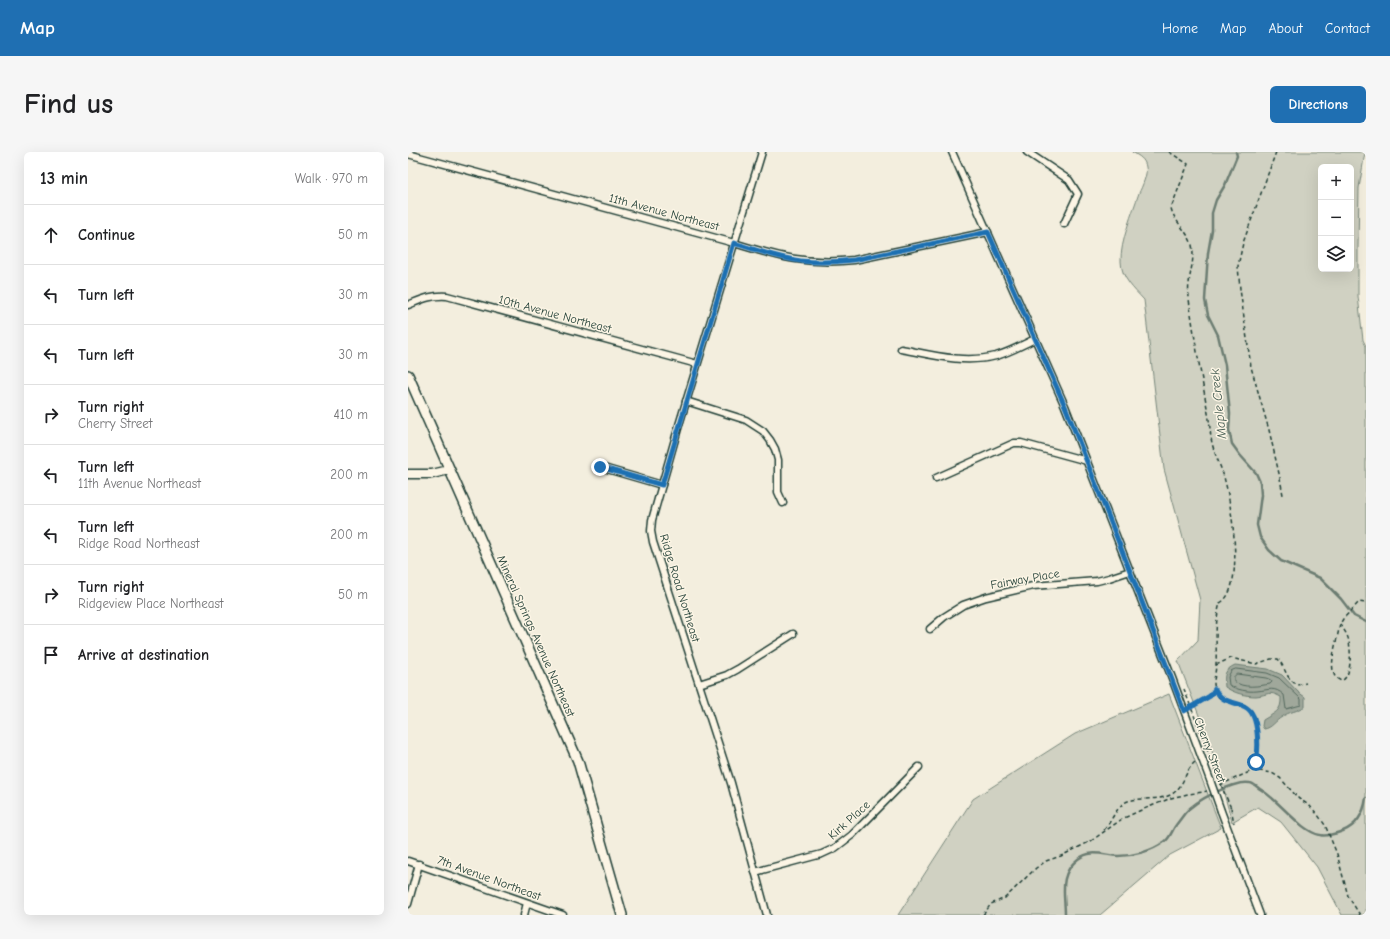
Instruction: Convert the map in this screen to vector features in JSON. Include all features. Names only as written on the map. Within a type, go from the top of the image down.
[{"type":"main road","name":"Mineral Springs Avenue Northeast","points":[[408,375],[578,761],[622,915]]},
{"type":"street","name":"Ridge Road Northeast","points":[[762,152],[686,401],[652,520],[651,531],[653,542],[731,783],[767,915]]},
{"type":"street","name":"Cherry Street","points":[[952,152],[1065,406],[1184,711],[1260,915]]},
{"type":"street","points":[[1027,152],[1069,180],[1078,194],[1064,224]]},
{"type":"street","name":"11th Avenue Northeast","points":[[408,154],[778,256],[801,261],[837,262],[854,260],[988,232]]},
{"type":"street","name":"10th Avenue Northeast","points":[[408,305],[426,297],[447,296],[697,364]]},
{"type":"street","points":[[901,349],[948,358],[980,359],[1010,351],[1035,339]]},
{"type":"street","points":[[686,401],[746,420],[762,431],[770,440],[778,460],[778,492],[783,503]]},
{"type":"street","points":[[936,478],[1014,443],[1020,443],[1087,461]]},
{"type":"street","points":[[600,467],[662,485]]},
{"type":"street","points":[[408,474],[432,474],[449,470]]},
{"type":"street","name":"Fairway Place","points":[[930,628],[963,605],[986,597],[1033,586],[1097,581],[1130,571]]},
{"type":"street","points":[[699,684],[727,675],[793,634]]},
{"type":"street","name":"Kirk Place","points":[[755,872],[822,854],[835,848],[852,835],[919,767]]},
{"type":"street","name":"7th Avenue Northeast","points":[[408,862],[419,864],[564,915]]},
{"type":"street","points":[[408,904],[419,864]]},
{"type":"street","points":[[524,915],[527,903]]},
{"type":"path","points":[[1169,152],[1188,164],[1171,208],[1172,216],[1183,228],[1192,245],[1192,270],[1188,284],[1189,299],[1201,377],[1211,427],[1212,442],[1225,479],[1232,515],[1235,551],[1234,572],[1230,591],[1224,602],[1220,604],[1217,616],[1216,665],[1214,682],[1215,689],[1219,696],[1248,708],[1253,715],[1258,742],[1258,753],[1254,770]]},
{"type":"path","points":[[1276,152],[1243,243],[1238,266],[1251,367],[1269,430],[1283,495]]},
{"type":"path","points":[[1340,624],[1347,633],[1350,652],[1348,674],[1345,679],[1341,681],[1337,679],[1334,674],[1333,662],[1340,624],[1359,602],[1366,603]]},
{"type":"path","points":[[1216,665],[1231,658],[1256,664],[1271,658],[1278,659],[1283,665],[1290,680],[1297,685],[1306,683]]},
{"type":"path","points":[[1184,711],[1210,696],[1215,689]]},
{"type":"path","points":[[1100,835],[1124,803],[1132,800],[1143,800],[1172,794],[1181,784],[1189,769],[1201,758]]},
{"type":"path","points":[[1216,787],[1254,770],[1272,773],[1280,778],[1299,799],[1308,805],[1318,815],[1334,846],[1348,896],[1360,915]]},
{"type":"path","points":[[1218,778],[1231,808]]},
{"type":"path","points":[[983,915],[991,904],[1005,898],[1036,868],[1046,861],[1061,856],[1100,835],[1122,819],[1171,798],[1210,790]]},
{"type":"shaded area","points":[[1132,152],[1365,152],[1359,188],[1358,296],[1363,340],[1366,346],[1366,915],[1342,915],[1317,867],[1281,822],[1258,807],[1232,822],[1210,744],[1178,661],[1198,640],[1200,600],[1164,469],[1144,300],[1132,287],[1123,273],[1121,261],[1121,254],[1130,218],[1146,173],[1146,167],[1141,158]]},
{"type":"shaded area","points":[[1169,694],[1221,828],[1170,855],[1100,915],[898,915],[973,799],[1075,734]]},
{"type":"water","points":[[1235,665],[1268,669],[1282,675],[1298,692],[1305,697],[1305,706],[1285,715],[1271,726],[1264,729],[1262,726],[1263,720],[1274,714],[1279,709],[1281,697],[1271,693],[1256,696],[1244,695],[1225,687],[1226,673]]},
{"type":"waterway","name":"Maple Creek","points":[[1236,152],[1237,156],[1225,185],[1216,200],[1212,213],[1212,230],[1208,253],[1205,300],[1208,315],[1218,335],[1225,365],[1230,414],[1229,430],[1232,444],[1256,473],[1260,482],[1261,495],[1257,525],[1260,537],[1269,550],[1281,561],[1320,578],[1341,599],[1354,616],[1366,622]]},
{"type":"waterway","name":"Maple Creek","points":[[1065,915],[1065,878],[1072,865],[1078,859],[1092,853],[1118,856],[1130,855],[1154,848],[1168,839],[1176,825],[1190,808],[1206,797],[1225,788],[1243,783],[1250,783],[1267,794],[1305,828],[1320,835],[1329,835],[1341,832],[1353,825],[1362,813],[1366,798]]},
{"type":"route","points":[[600,467],[662,485],[734,243],[801,261],[837,262],[854,260],[988,232],[1065,406],[1184,711],[1210,696],[1215,689],[1219,696],[1248,708],[1256,723],[1258,753],[1256,762]]}]
